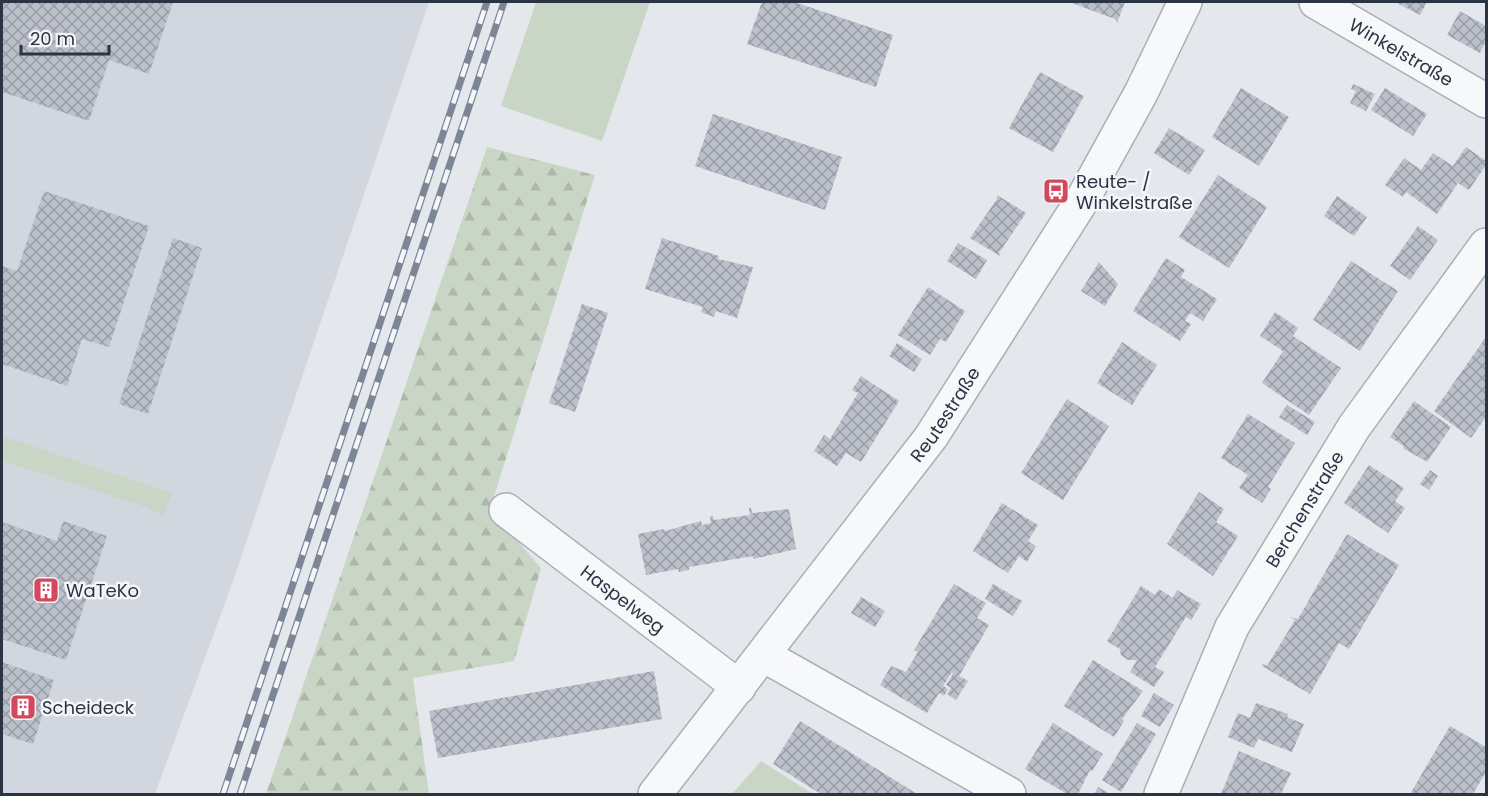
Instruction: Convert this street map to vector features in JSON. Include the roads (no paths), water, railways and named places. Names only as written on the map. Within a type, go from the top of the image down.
[{"type":"street","name":"Reutestraße","points":[[655,795],[765,656],[931,437],[1082,202],[1141,93],[1185,2]]},
{"type":"street","name":"Winkelstraße","points":[[1316,2],[1486,101]]},
{"type":"street","name":"Berchenstraße","points":[[1161,795],[1232,627],[1354,428],[1486,245]]},
{"type":"street","name":"Haspelweg","points":[[506,510],[739,687]]},
{"type":"street","points":[[765,656],[1009,795]]},
{"type":"railway","points":[[223,794],[487,2]]},
{"type":"railway","points":[[240,794],[504,2]]},
{"type":"place","name":"Reute- / Winkelstraße","points":[[1056,191]]},
{"type":"place","name":"WaTeKo","points":[[46,590]]},
{"type":"place","name":"Scheideck","points":[[23,707]]}]
